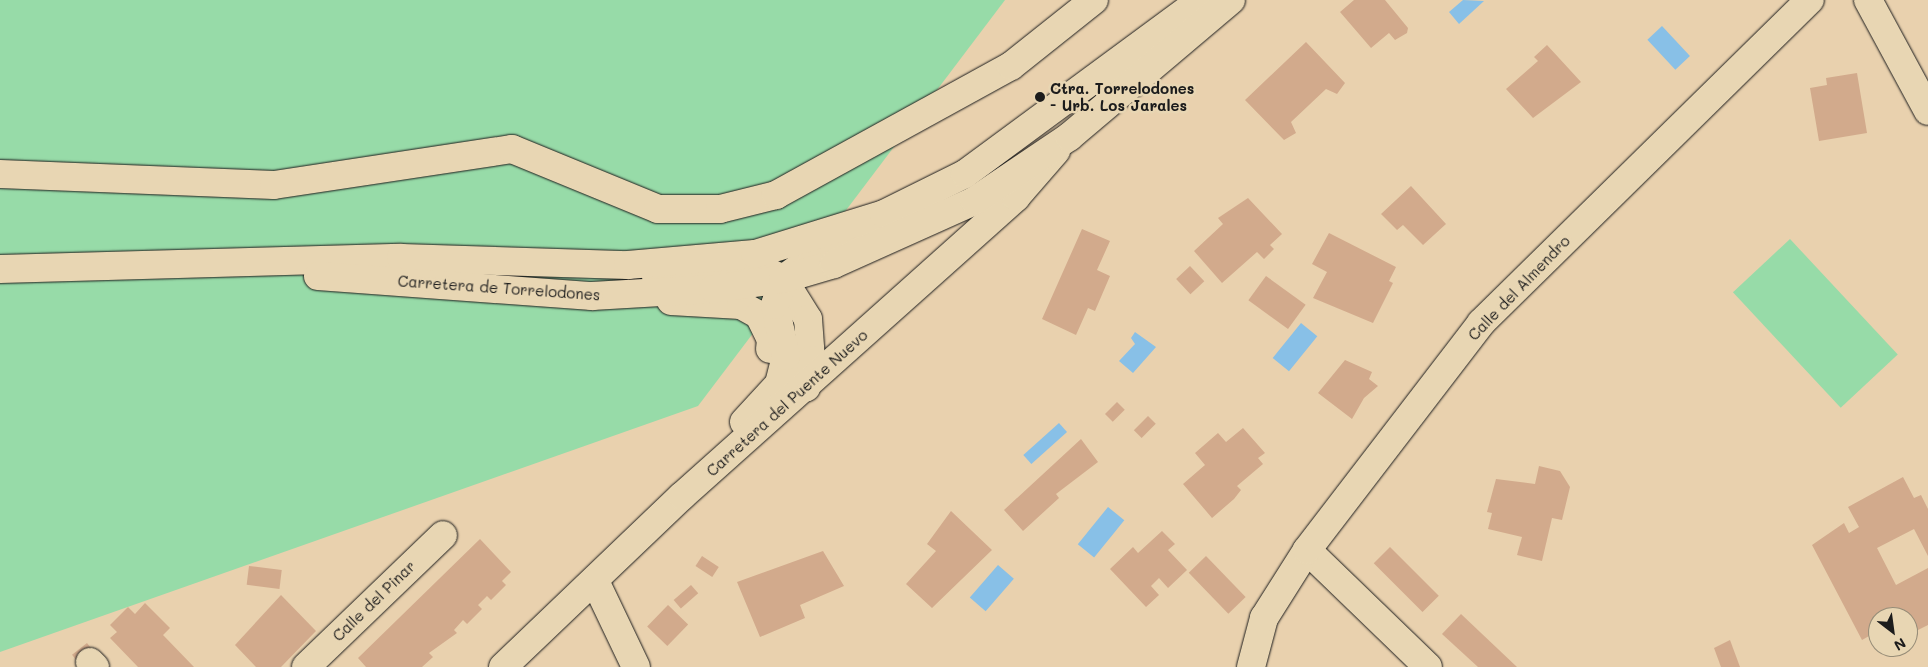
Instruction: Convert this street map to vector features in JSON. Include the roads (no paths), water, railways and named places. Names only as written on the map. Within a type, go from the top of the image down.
[{"type":"street","points":[[0,174],[274,185],[512,149],[658,209],[720,208],[776,195],[1002,70],[1094,0]]},
{"type":"street","name":"Carretera de Torrelodones","points":[[0,269],[401,258],[628,265],[755,254],[884,214],[965,174],[1201,0]]},
{"type":"street","name":"Carretera de Torrelodones","points":[[162,265],[592,296],[713,289],[783,279],[874,248],[974,201],[1069,137],[1231,0]]},
{"type":"street","name":"Calle del Almendro","points":[[1251,667],[1264,618],[1307,550],[1481,323],[1810,0]]},
{"type":"street","points":[[1868,0],[1928,111]]},
{"type":"street","name":"Carretera del Puente Nuevo","points":[[503,667],[682,496],[806,388],[1016,196],[1069,137]]},
{"type":"street","points":[[682,496],[750,415],[780,384],[786,356],[775,305],[783,279],[813,258],[920,213],[965,174]]},
{"type":"street","points":[[628,265],[671,274],[766,270],[783,279],[808,319],[811,360],[806,388]]},
{"type":"street","points":[[592,296],[741,305],[759,316],[771,340],[766,383],[750,415]]},
{"type":"street","name":"Calle del Pinar","points":[[306,667],[443,535]]},
{"type":"street","points":[[1307,550],[1428,667]]},
{"type":"street","points":[[595,581],[636,667]]},
{"type":"water","points":[[1463,0],[1484,1],[1459,24],[1449,12]]},
{"type":"water","points":[[1662,26],[1690,56],[1675,70],[1647,40]]},
{"type":"water","points":[[1301,323],[1317,336],[1289,371],[1273,358]]},
{"type":"water","points":[[1135,332],[1156,347],[1133,373],[1119,361],[1135,344],[1131,338]]},
{"type":"water","points":[[1059,423],[1067,432],[1031,464],[1023,455]]},
{"type":"water","points":[[1108,507],[1124,520],[1094,558],[1078,544]]},
{"type":"water","points":[[998,565],[1014,579],[986,611],[970,597]]},
{"type":"place","name":"Ctra. Torrelodones - Urb. Los Jarales","points":[[1040,97]]}]
